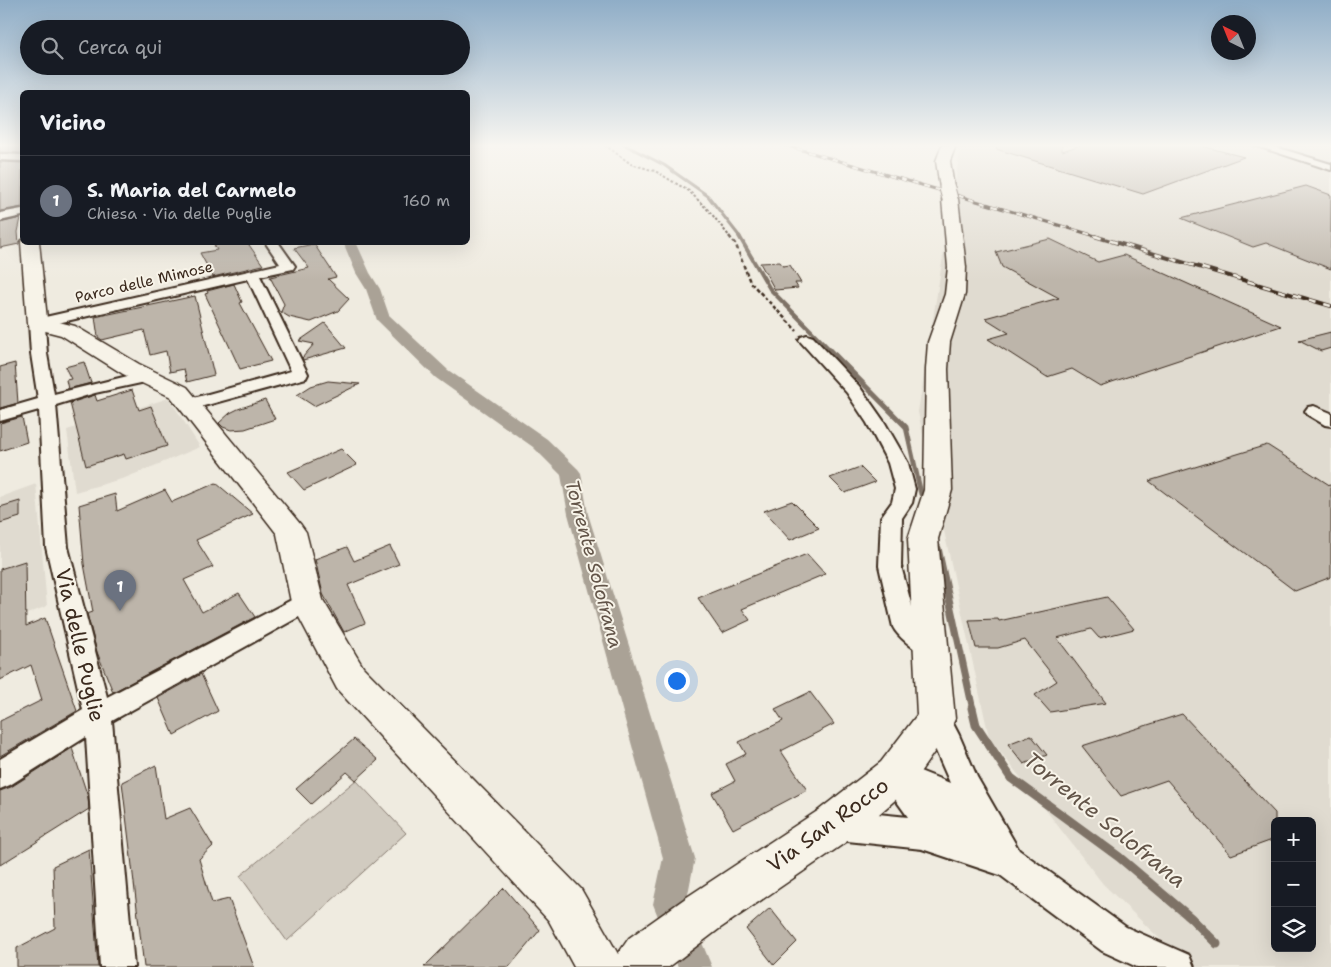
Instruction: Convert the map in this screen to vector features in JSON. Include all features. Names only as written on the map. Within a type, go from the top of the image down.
[{"type":"street","points":[[947,190],[957,266],[955,294],[939,342],[937,369],[938,490],[923,539],[936,719],[949,744],[966,786],[984,842]]},
{"type":"street","points":[[0,217],[20,213]]},
{"type":"street","points":[[30,245],[37,323],[68,330],[144,377],[179,392],[291,532],[307,602],[350,678],[565,905],[591,962]]},
{"type":"street","name":"Parco delle Mimose","points":[[37,323],[288,266],[273,245]]},
{"type":"street","points":[[189,405],[300,374],[252,274]]},
{"type":"street","name":"Via delle Puglie","points":[[37,323],[39,354],[47,402],[58,547],[98,714],[117,967]]},
{"type":"street","points":[[807,340],[852,390],[876,423],[898,463],[905,489],[902,503],[892,517],[890,566],[905,627],[931,646]]},
{"type":"street","points":[[0,416],[144,377]]},
{"type":"street","points":[[1314,411],[1331,421]]},
{"type":"street","points":[[0,775],[98,714],[307,602]]},
{"type":"street","name":"Via San Rocco","points":[[641,961],[702,913],[834,825],[895,775],[936,719]]},
{"type":"street","points":[[895,775],[923,812],[984,842],[1114,939],[1177,967]]},
{"type":"street","points":[[834,825],[984,842]]},
{"type":"path","points":[[688,190],[710,212],[736,245],[750,282],[807,340]]},
{"type":"shaded area","points":[[954,190],[1331,190],[1331,967],[1189,967],[1103,884],[989,737],[918,412]]},
{"type":"shaded area","points":[[169,398],[200,447],[125,478],[75,492],[67,430]]},
{"type":"shaded area","points":[[36,484],[47,606],[0,625],[0,497]]},
{"type":"shaded area","points":[[356,780],[406,833],[287,941],[240,876]]},
{"type":"building","points":[[0,190],[20,190],[20,207],[0,211]]},
{"type":"building","points":[[1130,190],[1154,190],[1143,194]]},
{"type":"building","points":[[1290,190],[1317,190],[1331,195],[1331,269],[1266,243],[1253,247],[1181,218]]},
{"type":"building","points":[[20,218],[19,244],[0,248],[0,223]]},
{"type":"building","points":[[1050,239],[1098,262],[1124,255],[1281,326],[1100,386],[1072,369],[1047,377],[988,339],[1009,333],[985,318],[1059,298],[1002,267],[996,252]]},
{"type":"building","points":[[214,245],[249,245],[263,265],[213,277],[200,253],[217,250]]},
{"type":"building","points":[[315,245],[336,277],[328,279],[349,299],[338,311],[311,322],[289,317],[281,312],[284,304],[270,277],[309,268],[294,248]]},
{"type":"building","points":[[780,262],[783,266],[790,265],[801,283],[795,283],[798,288],[775,290],[760,263]]},
{"type":"building","points":[[234,284],[242,302],[240,303],[271,361],[240,369],[205,294],[208,293],[207,291]]},
{"type":"building","points":[[195,296],[214,375],[187,382],[184,369],[170,372],[166,351],[150,355],[144,330],[102,340],[98,337],[95,317]]},
{"type":"building","points":[[325,323],[346,348],[303,360],[302,358],[314,344],[299,341]]},
{"type":"building","points":[[1331,332],[1331,348],[1321,351],[1299,340]]},
{"type":"building","points":[[84,362],[91,383],[68,389],[66,380],[71,379],[65,367]]},
{"type":"building","points":[[15,363],[18,403],[0,408],[0,367]]},
{"type":"building","points":[[328,381],[360,384],[314,406],[297,395],[311,386]]},
{"type":"building","points":[[132,390],[139,410],[151,406],[167,446],[126,459],[124,454],[86,466],[70,403],[95,395],[97,401]]},
{"type":"building","points":[[265,400],[275,419],[245,429],[231,430],[219,423],[230,413],[238,409]]},
{"type":"building","points":[[22,417],[27,442],[0,451],[0,423]]},
{"type":"building","points":[[1267,445],[1331,486],[1331,577],[1295,591],[1149,481]]},
{"type":"building","points":[[341,449],[357,465],[304,490],[288,472]]},
{"type":"building","points":[[860,467],[875,482],[845,493],[830,478]]},
{"type":"building","points":[[216,483],[253,514],[196,540],[213,567],[184,580],[202,612],[239,593],[255,617],[113,692],[97,652],[87,614],[93,612],[84,564],[79,505],[115,494],[117,511],[165,490],[172,502]]},
{"type":"building","points":[[20,501],[20,517],[0,523],[0,507]]},
{"type":"building","points":[[792,501],[819,528],[790,540],[764,511]]},
{"type":"building","points":[[390,546],[399,564],[348,585],[365,623],[344,632],[323,594],[315,559],[347,547],[354,561]]},
{"type":"building","points":[[807,554],[825,574],[742,609],[750,620],[722,633],[698,598]]},
{"type":"building","points":[[25,561],[26,626],[45,618],[77,711],[0,756],[0,721],[42,700],[31,665],[0,680],[0,569]]},
{"type":"building","points":[[1107,597],[1134,629],[1099,638],[1091,629],[1057,638],[1106,703],[1050,712],[1035,695],[1057,681],[1025,640],[998,648],[976,648],[969,620],[998,619],[999,621]]},
{"type":"building","points":[[201,674],[218,711],[174,735],[158,698]]},
{"type":"building","points":[[810,692],[834,724],[781,751],[807,790],[733,829],[712,793],[735,781],[726,764],[746,754],[739,742],[783,721],[775,709]]},
{"type":"building","points":[[1182,714],[1275,813],[1275,817],[1271,817],[1271,840],[1231,855],[1167,780],[1121,796],[1082,746]]},
{"type":"building","points":[[1031,735],[1047,755],[1024,764],[1008,744]]},
{"type":"building","points":[[354,739],[378,760],[356,780],[347,772],[311,804],[296,789]]},
{"type":"building","points":[[72,748],[88,797],[89,809],[0,865],[0,791],[11,787]]},
{"type":"building","points":[[156,765],[164,819],[190,808],[213,846],[199,859],[212,903],[229,899],[254,967],[144,967],[122,782]]},
{"type":"building","points":[[89,849],[98,967],[17,967],[17,948],[55,928],[53,866]]},
{"type":"building","points":[[504,888],[540,930],[509,967],[424,967]]},
{"type":"building","points":[[770,908],[797,942],[774,965],[746,929]]},
{"type":"waterway","name":"Torrente Solofrana","points":[[700,190],[708,196],[740,237]]},
{"type":"waterway","name":"Torrente Solofrana","points":[[739,236],[770,289],[836,356]]},
{"type":"waterway","name":"Torrente Solofrana","points":[[350,245],[363,273],[373,289],[382,317],[442,374],[540,443],[571,473],[578,514],[679,858],[669,904],[695,967]]},
{"type":"waterway","name":"Torrente Solofrana","points":[[835,355],[906,427],[921,494]]},
{"type":"waterway","name":"Torrente Solofrana","points":[[938,548],[973,710]]},
{"type":"waterway","name":"Torrente Solofrana","points":[[972,708],[976,725],[1011,778],[1119,857],[1191,918],[1217,944]]},
{"type":"railway","points":[[939,190],[1099,237]]},
{"type":"railway","points":[[1094,236],[1331,306]]},
{"type":"place","name":"S. Maria del Carmelo","points":[[120,611]]}]
